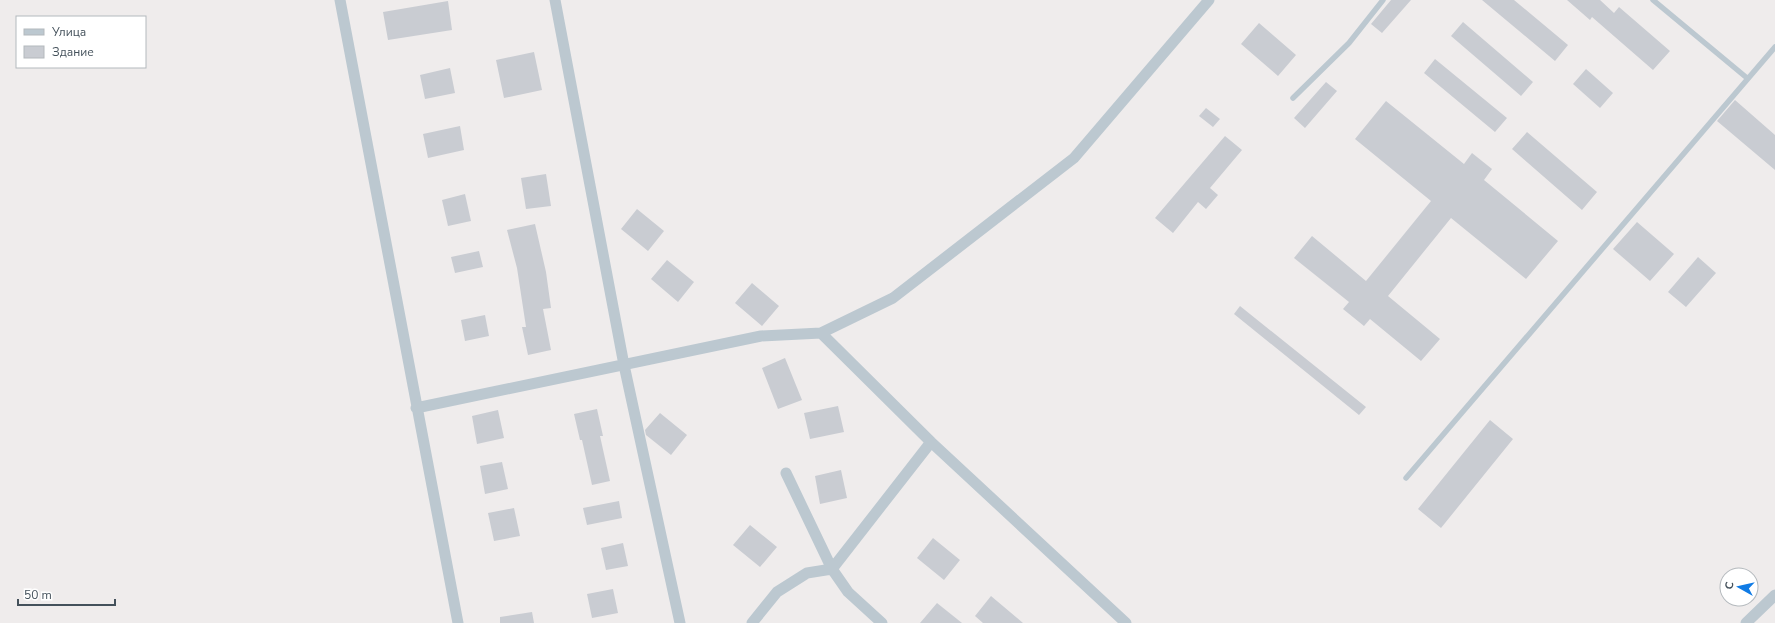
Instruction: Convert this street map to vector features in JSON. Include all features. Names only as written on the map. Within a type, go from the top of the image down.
[{"type":"street","points":[[340,0],[416,408],[458,623]]},
{"type":"street","points":[[554,0],[624,365],[680,623]]},
{"type":"street","points":[[416,408],[762,336],[821,333],[894,298],[1074,158],[1209,0]]},
{"type":"street","points":[[821,333],[931,442],[1126,623]]},
{"type":"street","points":[[752,623],[777,592],[807,573],[832,569],[931,442]]},
{"type":"street","points":[[786,473],[832,569],[848,592],[882,623]]},
{"type":"street","points":[[1746,623],[1775,595]]},
{"type":"lane","points":[[1293,98],[1349,42],[1383,0]]},
{"type":"lane","points":[[1653,0],[1747,78]]},
{"type":"lane","points":[[1406,478],[1747,78],[1775,48]]},
{"type":"building","points":[[1391,0],[1411,0],[1382,33],[1371,24]]},
{"type":"building","points":[[1482,0],[1514,0],[1568,45],[1555,61]]},
{"type":"building","points":[[1567,0],[1600,0],[1614,13],[1619,7],[1670,51],[1653,70],[1592,17],[1590,20]]},
{"type":"building","points":[[448,1],[452,30],[388,40],[383,12]]},
{"type":"building","points":[[1463,22],[1533,82],[1521,96],[1451,36]]},
{"type":"building","points":[[1259,23],[1296,55],[1278,76],[1241,44]]},
{"type":"building","points":[[534,52],[542,90],[504,98],[496,60]]},
{"type":"building","points":[[1435,59],[1507,118],[1495,132],[1424,73]]},
{"type":"building","points":[[450,68],[455,93],[425,99],[420,75]]},
{"type":"building","points":[[1586,69],[1613,93],[1600,108],[1573,84]]},
{"type":"building","points":[[1326,82],[1337,91],[1305,128],[1294,118]]},
{"type":"building","points":[[1735,100],[1775,135],[1775,170],[1717,121]]},
{"type":"building","points":[[1386,101],[1464,164],[1472,153],[1492,169],[1484,180],[1558,241],[1526,279],[1451,218],[1388,296],[1440,339],[1421,361],[1370,319],[1364,326],[1343,309],[1349,302],[1294,258],[1312,236],[1366,281],[1431,201],[1355,139]]},
{"type":"building","points":[[1206,108],[1220,119],[1213,127],[1199,116]]},
{"type":"building","points":[[460,126],[464,150],[428,158],[423,134]]},
{"type":"building","points":[[1527,132],[1597,192],[1582,210],[1512,149]]},
{"type":"building","points":[[1225,136],[1242,150],[1210,188],[1218,195],[1206,209],[1198,202],[1173,233],[1155,218]]},
{"type":"building","points":[[546,174],[551,206],[526,209],[521,178]]},
{"type":"building","points":[[465,194],[471,221],[448,226],[442,200]]},
{"type":"building","points":[[637,209],[664,231],[648,251],[621,229]]},
{"type":"building","points":[[1637,222],[1674,254],[1650,281],[1613,249]]},
{"type":"building","points":[[535,224],[546,272],[551,308],[543,309],[551,350],[528,355],[522,327],[526,327],[517,268],[507,230]]},
{"type":"building","points":[[479,251],[483,267],[455,273],[451,257]]},
{"type":"building","points":[[1698,257],[1716,273],[1686,307],[1668,292]]},
{"type":"building","points":[[667,260],[694,282],[678,302],[651,279]]},
{"type":"building","points":[[752,283],[779,306],[762,326],[735,303]]},
{"type":"building","points":[[1240,306],[1366,407],[1359,415],[1234,314]]},
{"type":"building","points":[[485,315],[489,336],[465,341],[461,320]]},
{"type":"building","points":[[785,358],[802,400],[778,409],[762,368]]},
{"type":"building","points":[[838,406],[844,432],[810,439],[804,413]]},
{"type":"building","points":[[597,409],[603,436],[600,436],[610,481],[592,485],[582,440],[580,440],[574,414]]},
{"type":"building","points":[[498,410],[504,438],[477,444],[472,416]]},
{"type":"building","points":[[660,413],[687,435],[671,455],[646,435],[645,430]]},
{"type":"building","points":[[1490,420],[1513,439],[1441,528],[1418,509]]},
{"type":"building","points":[[502,462],[508,489],[485,494],[480,466]]},
{"type":"building","points":[[841,470],[847,498],[820,504],[815,476]]},
{"type":"building","points":[[619,501],[622,518],[587,525],[583,508]]},
{"type":"building","points":[[514,508],[520,536],[494,541],[488,513]]},
{"type":"building","points":[[750,525],[777,547],[760,567],[733,545]]},
{"type":"building","points":[[933,538],[960,560],[944,580],[917,558]]},
{"type":"building","points":[[623,543],[628,566],[606,570],[601,548]]},
{"type":"building","points":[[613,589],[618,613],[592,618],[587,594]]},
{"type":"building","points":[[991,596],[1023,623],[983,623],[975,616]]},
{"type":"building","points":[[937,603],[962,623],[920,623]]},
{"type":"building","points":[[532,612],[534,623],[500,623],[500,617]]}]
